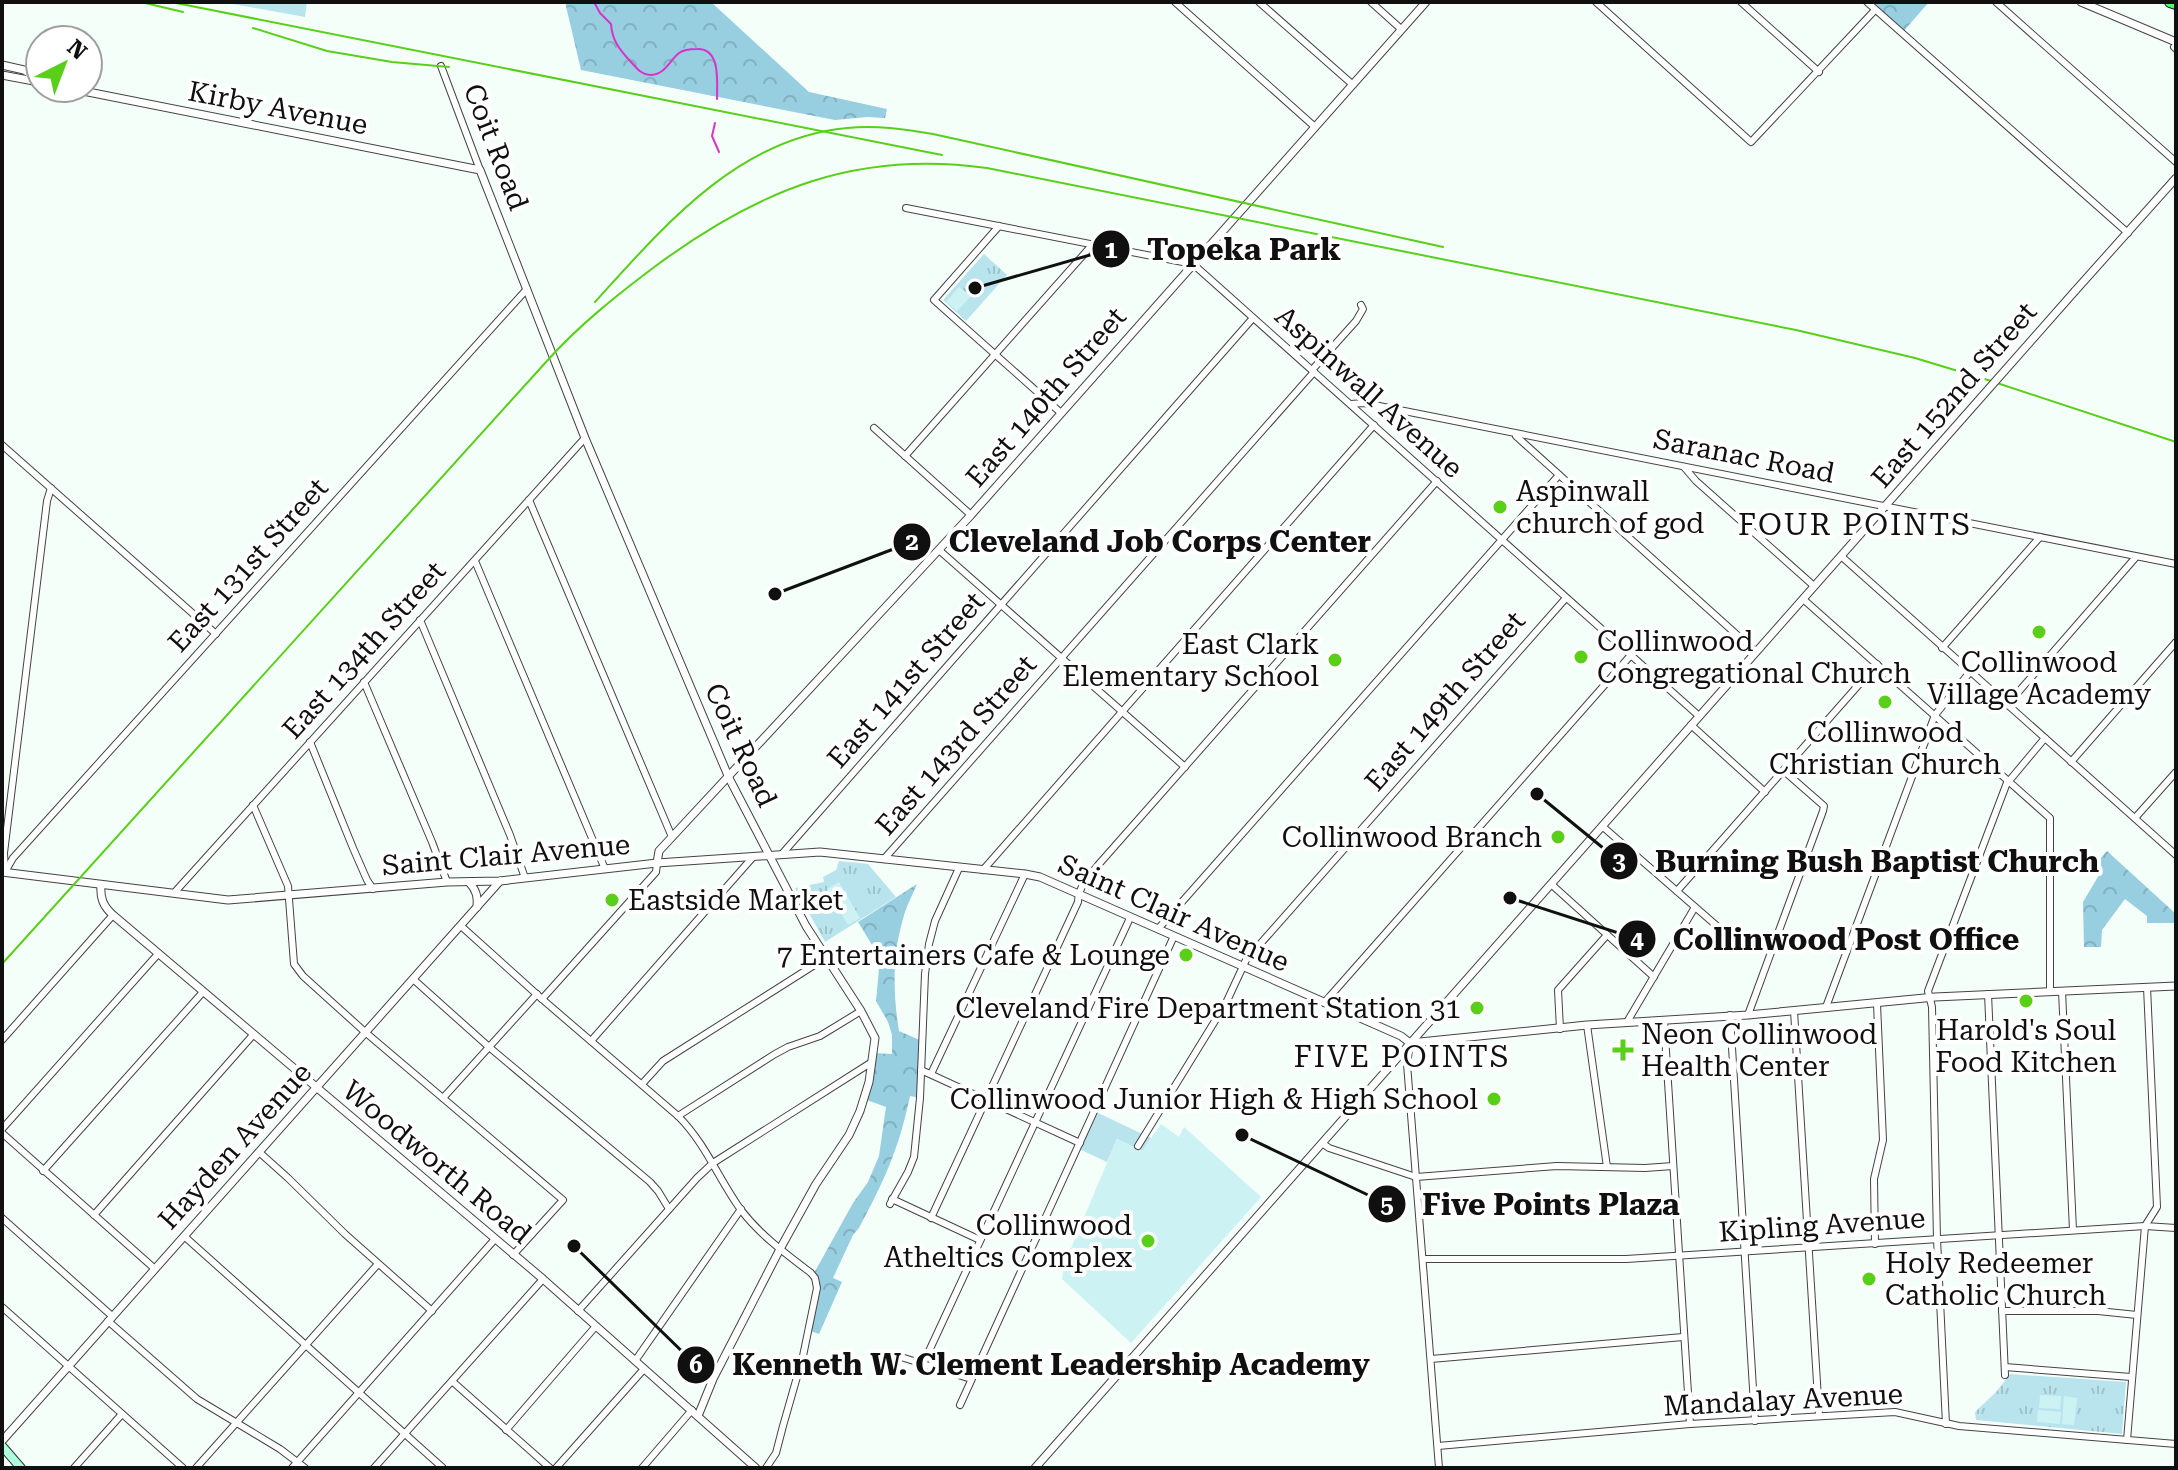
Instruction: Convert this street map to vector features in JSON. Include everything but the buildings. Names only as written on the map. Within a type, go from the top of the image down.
[{"type":"highway","points":[[2170,2],[2176,4]]},
{"type":"main road","points":[[2,1443],[21,1468]]},
{"type":"street","points":[[1175,2],[1315,127]]},
{"type":"street","points":[[1259,2],[1352,84]]},
{"type":"street","points":[[1371,2],[1401,29]]},
{"type":"street","name":"East 140th Street","points":[[443,1098],[656,872],[659,851],[971,515],[1426,2]]},
{"type":"street","points":[[1596,2],[1751,142],[1875,10]]},
{"type":"street","points":[[1741,2],[1819,72]]},
{"type":"street","points":[[1867,2],[2128,233]]},
{"type":"street","points":[[1996,2],[2176,162]]},
{"type":"street","points":[[2081,2],[2175,46]]},
{"type":"street","points":[[2,65],[24,70]]},
{"type":"street","name":"Coit Road","points":[[441,66],[585,438],[729,778],[806,926],[875,1038],[860,1111],[849,1135],[816,1184],[695,1413]]},
{"type":"street","points":[[2,75],[24,78]]},
{"type":"street","name":"Kirby Avenue","points":[[104,95],[480,170]]},
{"type":"street","name":"East 152nd Street","points":[[1035,1468],[2176,178]]},
{"type":"street","points":[[906,208],[1193,264]]},
{"type":"street","points":[[999,226],[934,300],[1061,413]]},
{"type":"street","points":[[905,456],[1093,244]]},
{"type":"street","name":"Aspinwall Avenue","points":[[1193,264],[1699,716]]},
{"type":"street","name":"East 131st Street","points":[[3,872],[527,289]]},
{"type":"street","name":"East 143rd Street","points":[[884,859],[1313,371],[1356,321],[1363,309],[1361,305]]},
{"type":"street","name":"East 141st Street","points":[[782,854],[1253,318]]},
{"type":"street","name":"Saranac Road","points":[[1351,404],[1370,404],[2176,564]]},
{"type":"street","points":[[983,870],[1374,425]]},
{"type":"street","points":[[874,428],[971,515]]},
{"type":"street","points":[[1514,433],[1756,652]]},
{"type":"street","name":"East 134th Street","points":[[174,893],[585,438]]},
{"type":"street","points":[[2,445],[216,634]]},
{"type":"street","points":[[1684,467],[1814,586]]},
{"type":"street","points":[[1158,929],[1559,475]]},
{"type":"street","points":[[931,1218],[1078,903],[1078,894],[1099,864],[1437,481]]},
{"type":"street","points":[[3,872],[51,488]]},
{"type":"street","points":[[529,500],[672,837]]},
{"type":"street","points":[[1942,648],[2040,537]]},
{"type":"street","points":[[939,550],[1185,767]]},
{"type":"street","points":[[1841,556],[2176,855]]},
{"type":"street","points":[[2007,705],[2136,557]]},
{"type":"street","points":[[475,561],[605,869]]},
{"type":"street","name":"East 149th Street","points":[[1138,1146],[1226,1003],[1246,960],[1566,598]]},
{"type":"street","points":[[1803,599],[2050,818],[2050,991]]},
{"type":"street","points":[[420,620],[525,878]]},
{"type":"street","points":[[2071,762],[2176,642]]},
{"type":"street","points":[[1323,1003],[1631,655]]},
{"type":"street","points":[[1677,891],[1877,664]]},
{"type":"street","points":[[1826,1007],[1935,715],[1970,672]]},
{"type":"street","points":[[364,682],[447,882]]},
{"type":"street","points":[[1691,725],[1765,792]]},
{"type":"street","points":[[1946,1424],[1937,1239],[1932,1007],[1928,991],[2008,780],[2045,738]]},
{"type":"street","points":[[310,742],[373,889]]},
{"type":"street","points":[[1748,1015],[1824,806],[1784,771]]},
{"type":"street","points":[[2135,818],[2176,772]]},
{"type":"street","points":[[253,805],[288,886],[294,964],[303,976],[563,1200],[513,1255]]},
{"type":"street","points":[[1602,826],[1725,933]]},
{"type":"street","name":"Saint Clair Avenue","points":[[3,872],[228,900],[447,882],[500,881],[657,863],[820,852],[1025,874],[1040,877],[1401,1036],[1410,1043]]},
{"type":"street","points":[[591,1041],[753,857]]},
{"type":"street","points":[[959,868],[935,921],[929,944],[914,1157],[891,1201],[980,1240]]},
{"type":"street","points":[[931,1074],[1025,874]]},
{"type":"street","name":"Hayden Avenue","points":[[2,1443],[500,881]]},
{"type":"street","points":[[469,882],[478,896],[477,907]]},
{"type":"street","points":[[1551,884],[1654,977]]},
{"type":"street","name":"Woodworth Road","points":[[101,885],[104,906],[113,915],[543,1279],[756,1468]]},
{"type":"street","points":[[1627,1022],[1695,907]]},
{"type":"street","points":[[2,1040],[113,915]]},
{"type":"street","points":[[923,1364],[1130,918]]},
{"type":"street","points":[[461,926],[678,1116],[694,1132],[741,1209],[757,1228],[815,1278],[817,1288],[803,1356],[776,1453],[766,1468]]},
{"type":"street","points":[[1560,1029],[1558,990],[1607,935]]},
{"type":"street","points":[[960,1405],[1174,936]]},
{"type":"street","points":[[155,1269],[2,1131],[158,954]]},
{"type":"street","points":[[642,1084],[663,1061],[827,957]]},
{"type":"street","points":[[413,979],[650,1182],[669,1209]]},
{"type":"street","points":[[1439,1468],[1407,1064],[1410,1043],[1587,1025],[1748,1015],[1929,998],[2176,986]]},
{"type":"street","points":[[2127,1440],[2145,1226],[2157,1207],[2147,987]]},
{"type":"street","points":[[2062,991],[2073,1230]]},
{"type":"street","points":[[43,1171],[203,992]]},
{"type":"street","points":[[1988,994],[2005,1371],[2131,1377]]},
{"type":"street","points":[[1875,1244],[1874,1179],[1883,1140],[1877,1004]]},
{"type":"street","points":[[678,1116],[775,1054],[820,1036],[861,1011]]},
{"type":"street","points":[[1794,1011],[1819,1415]]},
{"type":"street","points":[[1730,1015],[1755,1421]]},
{"type":"street","points":[[1664,1020],[1690,1424]]},
{"type":"street","points":[[1587,1025],[1607,1167]]},
{"type":"street","points":[[94,1215],[253,1035]]},
{"type":"street","points":[[578,1311],[713,1163],[872,1062]]},
{"type":"street","points":[[921,1070],[1080,1143]]},
{"type":"street","points":[[1322,1143],[1416,1177],[1557,1166],[1673,1166]]},
{"type":"street","points":[[259,1152],[432,1311]]},
{"type":"street","points":[[635,1361],[741,1209]]},
{"type":"street","points":[[2,1218],[197,1399],[295,1465],[305,1468]]},
{"type":"street","name":"Kipling Avenue","points":[[1423,1259],[1678,1257],[2073,1230],[2145,1226],[2176,1228]]},
{"type":"street","points":[[184,1236],[443,1468]]},
{"type":"street","points":[[295,1465],[495,1239]]},
{"type":"street","points":[[196,1468],[378,1264]]},
{"type":"street","points":[[374,1468],[543,1279]]},
{"type":"street","points":[[2,1307],[183,1468]]},
{"type":"street","points":[[2002,1311],[2098,1311],[2137,1315]]},
{"type":"street","points":[[506,1430],[596,1326]]},
{"type":"street","points":[[1431,1359],[1683,1337]]},
{"type":"street","points":[[901,1357],[971,1379]]},
{"type":"street","points":[[556,1468],[644,1369]]},
{"type":"street","points":[[453,1382],[550,1468]]},
{"type":"street","name":"Mandalay Avenue","points":[[1438,1446],[1690,1424],[1895,1412],[1946,1424],[2176,1444]]},
{"type":"street","points":[[642,1468],[695,1413]]},
{"type":"street","points":[[74,1468],[122,1414]]},
{"type":"green space","points":[[222,2],[307,2],[305,17]]},
{"type":"green space","points":[[565,2],[711,2],[809,92],[887,109],[885,118],[835,120],[581,70]]},
{"type":"green space","points":[[1867,2],[1929,2],[1902,33]]},
{"type":"green space","points":[[984,254],[1007,275],[966,321],[943,300]]},
{"type":"green space","points":[[2107,851],[2176,914],[2176,923],[2147,923],[2147,916],[2125,899],[2102,930],[2101,947],[2084,947],[2083,902],[2102,870],[2100,859]]},
{"type":"green space","points":[[839,861],[868,864],[896,897],[825,942],[795,888],[824,882],[823,877],[836,870]]},
{"type":"green space","points":[[917,884],[899,933],[895,989],[899,1031],[922,1041],[920,1098],[910,1096],[890,1164],[833,1278],[842,1282],[819,1334],[808,1330],[817,1288],[813,1275],[868,1182],[879,1156],[886,1107],[864,1099],[874,1053],[892,1054],[892,1035],[876,1001],[880,958],[858,922]]},
{"type":"green space","points":[[1094,1111],[1151,1138],[1142,1151],[1117,1139],[1107,1162],[1077,1148]]},
{"type":"green space","points":[[2010,1374],[2126,1382],[2122,1434],[1976,1420],[1975,1412]]},
{"type":"shaded area","points":[[959,287],[971,296],[957,311],[946,302]]},
{"type":"shaded area","points":[[839,882],[860,918],[848,925],[827,889]]},
{"type":"shaded area","name":"Collinwood Atheltics Complex","points":[[1161,1124],[1179,1137],[1184,1127],[1261,1197],[1131,1343],[1062,1279],[1064,1265],[1117,1139],[1142,1151]]},
{"type":"shaded area","points":[[2040,1395],[2061,1396],[2060,1409],[2039,1408]]},
{"type":"shaded area","points":[[2064,1396],[2077,1398],[2074,1425],[2062,1424]]},
{"type":"shaded area","points":[[2038,1410],[2061,1412],[2060,1424],[2037,1422]]},
{"type":"waterway","points":[[594,2],[611,24],[619,48],[644,74],[659,73],[685,50],[705,50],[716,67],[717,99]]},
{"type":"waterway","points":[[715,123],[712,136],[719,152]]},
{"type":"railway","points":[[141,2],[183,12]]},
{"type":"railway","points":[[171,2],[942,155]]},
{"type":"railway","points":[[253,28],[327,51],[392,62],[449,67]]},
{"type":"railway","points":[[595,302],[676,216],[738,167],[771,149],[808,135],[858,127],[933,134],[1443,247]]},
{"type":"railway","points":[[2,964],[572,335],[657,265],[734,215],[812,181],[853,171],[895,165],[940,164],[987,168],[1796,330],[1915,358],[2176,442]]},
{"type":"place","name":"Topeka Park","points":[[975,288]]},
{"type":"place","name":"Aspinwall church of god","points":[[1500,507]]},
{"type":"place","name":"Cleveland Job Corps Center","points":[[775,594]]},
{"type":"place","name":"Collinwood Village Academy","points":[[2039,632]]},
{"type":"place","name":"Collinwood Congregational Church","points":[[1581,657]]},
{"type":"place","name":"East Clark Elementary School","points":[[1335,660]]},
{"type":"place","name":"Collinwood Christian Church","points":[[1885,702]]},
{"type":"place","name":"Burning Bush Baptist Church","points":[[1537,794]]},
{"type":"place","name":"Collinwood Branch","points":[[1558,837]]},
{"type":"place","name":"Collinwood Post Office","points":[[1510,898]]},
{"type":"place","name":"Eastside Market","points":[[612,900]]},
{"type":"place","name":"7 Entertainers Cafe & Lounge","points":[[1186,955]]},
{"type":"place","name":"Harold's Soul Food Kitchen","points":[[2026,1001]]},
{"type":"place","name":"Cleveland Fire Department Station 31","points":[[1477,1008]]},
{"type":"place","name":"Neon Collinwood Health Center","points":[[1623,1050]]},
{"type":"place","name":"Collinwood Junior High & High School","points":[[1494,1099]]},
{"type":"place","name":"Five Points Plaza","points":[[1242,1135]]},
{"type":"place","name":"Collinwood Atheltics Complex","points":[[1148,1241]]},
{"type":"place","name":"Kenneth W. Clement Leadership Academy","points":[[574,1246]]},
{"type":"place","name":"Holy Redeemer Catholic Church","points":[[1869,1279]]},
{"type":"district","name":"FOUR POINTS","points":[[1855,524]]},
{"type":"district","name":"FIVE POINTS","points":[[1402,1056]]}]
